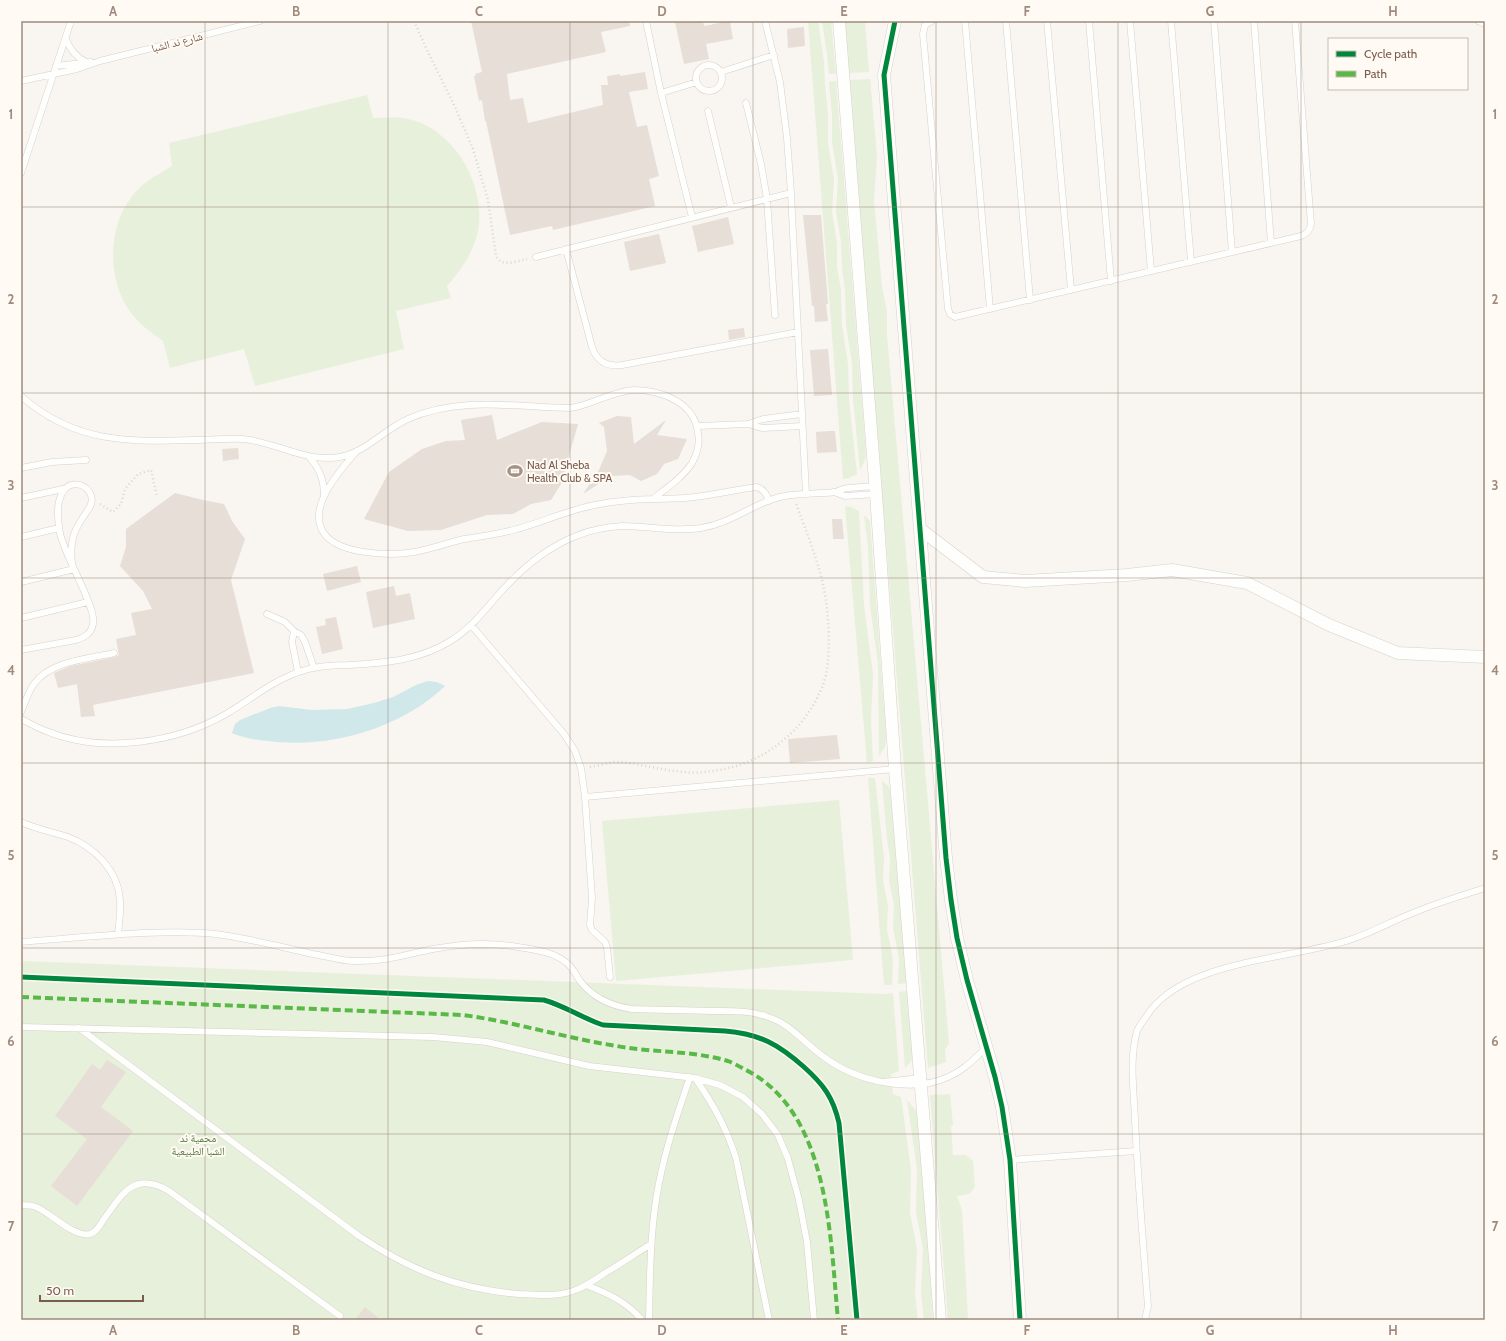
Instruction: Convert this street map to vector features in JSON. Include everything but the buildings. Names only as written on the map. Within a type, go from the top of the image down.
[{"type":"street","points":[[839,21],[876,490],[895,769],[940,1320]]},
{"type":"street","points":[[895,21],[884,75],[946,858],[957,938],[1002,1106],[1010,1160],[1020,1320]]},
{"type":"street","points":[[920,529],[983,577],[1024,581],[1127,575],[1172,570],[1247,582],[1330,625],[1398,653],[1485,657]]},
{"type":"lane","points":[[21,173],[71,21]]},
{"type":"lane","name":"شارع ند الشبا","points":[[21,81],[82,68],[94,62],[260,21]]},
{"type":"lane","points":[[646,21],[661,93],[692,217]]},
{"type":"lane","points":[[765,21],[774,55],[784,110],[791,193],[806,494]]},
{"type":"lane","points":[[932,21],[925,25],[923,34],[949,312],[952,316],[957,317],[1304,235],[1309,230],[1311,224],[1295,21]]},
{"type":"lane","points":[[965,21],[990,309]]},
{"type":"lane","points":[[1006,21],[1030,300]]},
{"type":"lane","points":[[1047,21],[1071,290]]},
{"type":"lane","points":[[1089,21],[1111,281]]},
{"type":"lane","points":[[1130,21],[1151,271]]},
{"type":"lane","points":[[1171,21],[1191,262]]},
{"type":"lane","points":[[1214,21],[1232,252]]},
{"type":"lane","points":[[1254,21],[1271,243]]},
{"type":"lane","points":[[1478,21],[1485,24]]},
{"type":"lane","points":[[66,39],[71,50],[86,62]]},
{"type":"lane","points":[[721,72],[774,55]]},
{"type":"lane","name":"شارع ند الشبا","points":[[56,66],[94,62]]},
{"type":"lane","points":[[707,64],[718,67],[723,78],[722,84],[712,91],[706,91],[700,88],[697,82],[696,77],[698,71],[707,64]]},
{"type":"lane","points":[[661,93],[697,82]]},
{"type":"lane","points":[[746,102],[761,164],[767,199],[775,315]]},
{"type":"lane","points":[[708,111],[732,208]]},
{"type":"lane","points":[[536,257],[791,193]]},
{"type":"lane","points":[[566,250],[592,347],[595,355],[606,365],[622,365],[798,332]]},
{"type":"lane","points":[[654,498],[674,482],[691,463],[697,452],[699,439],[698,426],[692,415],[684,406],[672,398],[660,393],[633,390],[620,392],[582,406],[570,408],[477,404],[442,408],[408,419],[392,427],[356,452],[338,473],[324,498],[318,517],[324,534],[330,541],[338,545],[356,550],[394,554],[413,552],[462,540],[518,529],[556,515],[614,501],[698,497],[757,487],[766,493],[769,501]]},
{"type":"lane","points":[[21,396],[39,411],[58,422],[78,431],[99,437],[142,442],[224,438],[264,443],[309,457],[325,458],[341,457],[356,452]]},
{"type":"lane","points":[[698,426],[748,424],[763,419],[802,414]]},
{"type":"lane","points":[[748,424],[763,428],[802,426]]},
{"type":"lane","points":[[309,457],[322,475],[324,498]]},
{"type":"lane","points":[[21,468],[52,462],[86,460]]},
{"type":"lane","points":[[21,650],[76,640],[84,637],[91,631],[94,623],[93,614],[62,540],[59,528],[60,495],[70,484],[77,484],[84,486],[90,492],[92,499],[90,507],[79,521],[72,541],[73,566]]},
{"type":"lane","points":[[21,498],[64,489]]},
{"type":"lane","points":[[21,719],[47,732],[77,740],[108,743],[138,742],[161,739],[198,728],[226,714],[267,688],[298,672],[314,668],[388,662],[411,658],[432,650],[453,639],[471,625],[516,576],[535,560],[555,546],[576,536],[598,529],[620,526],[682,530],[700,528],[717,525],[733,519],[769,501],[793,495],[834,492],[844,489],[876,490]]},
{"type":"lane","points":[[21,537],[59,528]]},
{"type":"lane","points":[[21,582],[73,566]]},
{"type":"lane","points":[[21,618],[88,602]]},
{"type":"lane","points":[[267,614],[285,622],[303,638],[314,668]]},
{"type":"lane","points":[[471,625],[564,734],[575,751],[581,768],[585,797],[592,898],[590,924],[592,930],[605,942],[607,947],[610,977]]},
{"type":"lane","points":[[294,631],[292,642],[298,672]]},
{"type":"lane","points":[[21,712],[33,685],[41,676],[51,669],[114,653]]},
{"type":"lane","points":[[585,797],[895,769]]},
{"type":"lane","points":[[21,822],[34,828],[82,843],[96,854],[108,867],[116,882],[120,900],[118,934]]},
{"type":"lane","points":[[1145,1320],[1148,1312],[1148,1306],[1136,1151],[1132,1061],[1138,1030],[1150,1010],[1164,996],[1180,985],[1200,976],[1261,959],[1318,948],[1351,939],[1431,906],[1485,888]]},
{"type":"lane","points":[[21,942],[167,931],[217,934],[352,961],[392,959],[458,944],[510,946],[558,957],[574,970],[588,990],[608,1004],[620,1008],[738,1011],[768,1016],[794,1031],[816,1052],[828,1060],[855,1074],[882,1082],[941,1080],[959,1072],[986,1048]]},
{"type":"lane","points":[[21,1027],[460,1038],[487,1042],[589,1066],[692,1078],[720,1085],[743,1097],[762,1114],[778,1135],[788,1159],[799,1200],[807,1242],[814,1320]]},
{"type":"lane","points":[[79,1028],[359,1236],[385,1253],[406,1264],[443,1279],[474,1288],[505,1293],[550,1295],[568,1292],[586,1285],[651,1244]]},
{"type":"lane","points":[[649,1320],[651,1244],[659,1182],[666,1152],[692,1078]]},
{"type":"lane","points":[[692,1078],[721,1119],[736,1158],[769,1320]]},
{"type":"lane","points":[[1010,1160],[1136,1151]]},
{"type":"lane","points":[[21,1205],[37,1207],[79,1234],[90,1234],[99,1227],[123,1193],[127,1190],[140,1184],[161,1186],[170,1191],[340,1316]]},
{"type":"lane","points":[[586,1285],[615,1297],[628,1306],[642,1320]]},
{"type":"path","points":[[414,21],[473,149],[488,200],[496,256],[500,262],[504,263],[536,257]]},
{"type":"path","points":[[92,499],[113,512],[121,504],[125,489],[138,474],[151,470],[157,497]]},
{"type":"path","points":[[581,768],[606,763],[621,762],[678,771],[704,772],[730,769],[754,760],[766,753],[777,746],[796,729],[812,708],[823,684],[829,637],[828,614],[818,567],[793,495]]},
{"type":"green space","points":[[808,21],[818,21],[824,62],[828,115],[828,143],[834,180],[832,212],[837,242],[837,268],[841,290],[842,325],[848,364],[849,399],[857,474],[843,479]]},
{"type":"green space","points":[[822,21],[831,21],[836,74],[829,74]]},
{"type":"green space","points":[[844,21],[865,21],[869,72],[849,73]]},
{"type":"green space","points":[[870,79],[877,155],[874,200],[882,287],[887,311],[887,335],[949,1043],[945,1050],[946,1062],[928,1068],[849,80]]},
{"type":"green space","points":[[836,81],[866,453],[865,460],[860,470],[853,399],[852,363],[846,325],[841,242],[836,212],[838,179],[832,142],[832,115],[829,82]]},
{"type":"green space","points":[[367,95],[373,118],[403,118],[421,123],[437,132],[451,144],[471,176],[477,194],[479,213],[478,231],[476,239],[466,260],[447,286],[451,298],[396,311],[404,349],[255,386],[244,349],[170,368],[163,341],[138,321],[122,298],[116,281],[113,264],[117,228],[123,212],[132,197],[144,184],[172,166],[169,143]]},
{"type":"green space","points":[[845,506],[859,511],[864,605],[873,675],[871,719],[873,761],[867,763]]},
{"type":"green space","points":[[864,515],[870,521],[886,735],[885,747],[879,756],[878,664],[870,605],[868,546]]},
{"type":"green space","points":[[868,778],[875,778],[884,858],[883,881],[888,906],[887,929],[893,959],[892,985],[884,985]]},
{"type":"green space","points":[[882,781],[888,786],[892,793],[908,983],[898,984],[899,958],[893,928],[894,905],[889,881],[890,858]]},
{"type":"green space","points":[[839,800],[853,960],[616,981],[602,821]]},
{"type":"green space","name":"محمية ند الشبا الطبيعية","points":[[21,961],[885,994],[893,993],[899,1071],[891,1074],[893,1094],[901,1097],[911,1170],[910,1213],[917,1249],[915,1293],[918,1320],[21,1320]]},
{"type":"green space","points":[[908,991],[914,1058],[905,1068],[899,992]]},
{"type":"green space","points":[[950,1094],[953,1125],[951,1127],[953,1155],[966,1155],[973,1161],[975,1187],[969,1194],[957,1196],[962,1210],[968,1320],[948,1320],[930,1095]]},
{"type":"green space","points":[[907,1100],[915,1109],[919,1120],[933,1320],[924,1320],[921,1293],[923,1248],[916,1212],[917,1169]]},
{"type":"water","points":[[428,681],[437,682],[445,686],[427,701],[407,714],[362,733],[315,742],[291,743],[254,739],[232,733],[235,724],[240,720],[270,708],[279,706],[312,710],[347,709],[393,697],[416,685]]},
{"type":"marked path","points":[[21,997],[463,1015],[598,1043],[631,1048],[686,1053],[714,1057],[728,1061],[744,1069],[772,1088],[794,1114],[809,1145],[820,1179],[827,1215],[838,1320]]},
{"type":"cycle path","points":[[895,21],[884,75],[946,858],[957,938],[1002,1107],[1010,1160],[1020,1320]]},
{"type":"cycle path","points":[[21,977],[544,1000],[559,1005],[603,1025],[725,1031],[737,1032],[759,1038],[786,1052],[811,1073],[822,1085],[837,1114],[857,1320]]},
{"type":"place","name":"Nad Al Sheba Health Club & SPA","points":[[515,471]]}]
